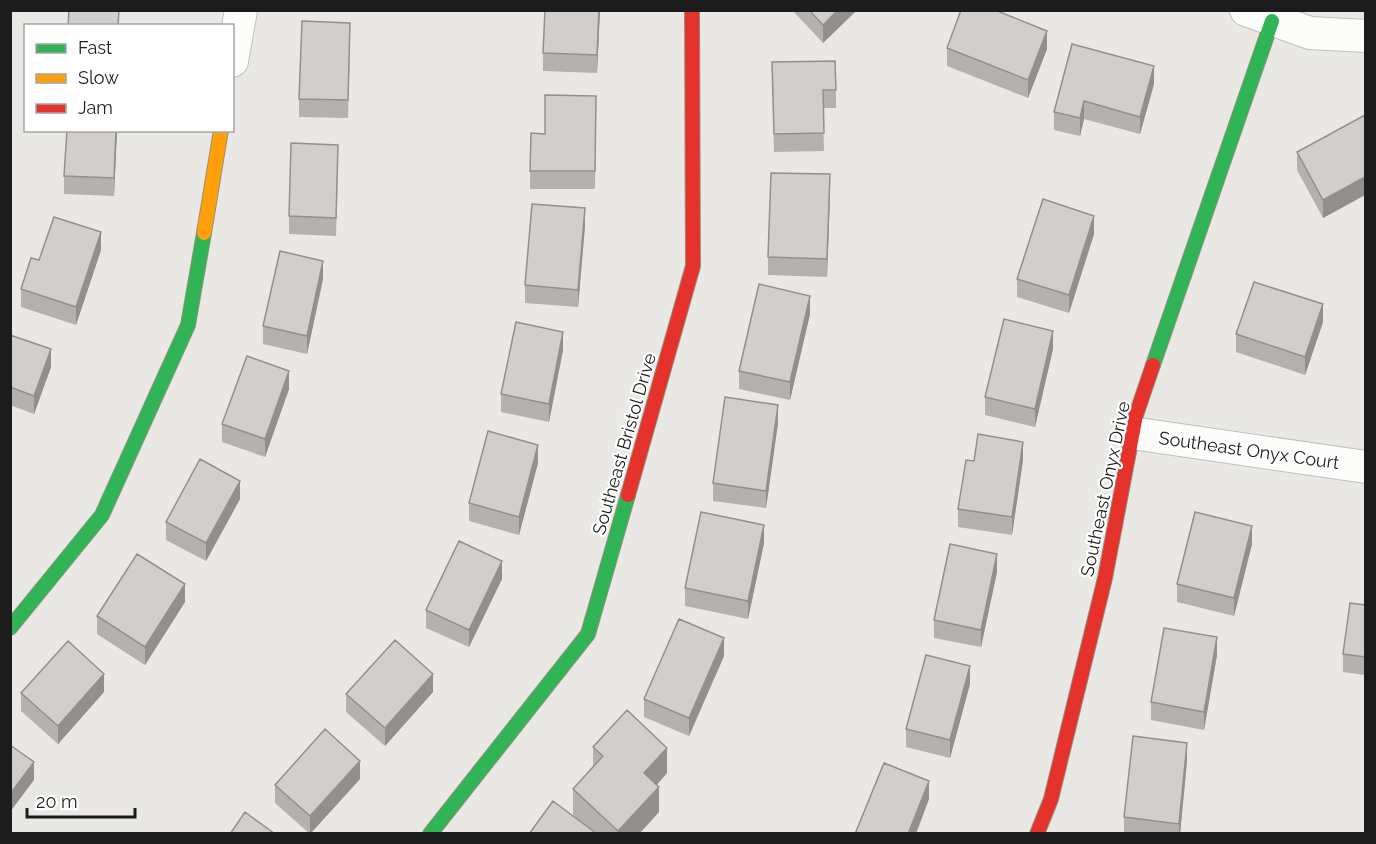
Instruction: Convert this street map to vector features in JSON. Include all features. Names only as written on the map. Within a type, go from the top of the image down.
[{"type":"street","points":[[234,50],[241,10]]},
{"type":"street","name":"Southeast Bristol Drive","points":[[430,834],[588,634],[693,266],[692,10]]},
{"type":"street","points":[[1259,16],[1311,33],[1365,36]]},
{"type":"street","name":"Southeast Onyx Drive","points":[[1037,834],[1051,799],[1106,578],[1136,415],[1259,16]]},
{"type":"street","points":[[10,628],[102,515],[188,325],[221,132]]},
{"type":"street","name":"Southeast Onyx Court","points":[[1132,433],[1365,467]]},
{"type":"building","points":[[69,10],[119,10],[118,24],[68,24]]},
{"type":"building","points":[[545,10],[599,10],[597,55],[543,53]]},
{"type":"building","points":[[809,10],[838,10],[823,25]]},
{"type":"building","points":[[961,10],[995,10],[1047,31],[1028,80],[947,48]]},
{"type":"building","points":[[302,21],[350,23],[348,100],[299,99]]},
{"type":"building","points":[[1072,44],[1154,66],[1140,117],[1084,101],[1080,118],[1054,112]]},
{"type":"building","points":[[835,61],[836,90],[823,90],[824,133],[774,134],[772,62]]},
{"type":"building","points":[[545,95],[596,96],[595,171],[530,171],[531,133],[545,134]]},
{"type":"building","points":[[1365,115],[1365,177],[1323,200],[1297,152]]},
{"type":"building","points":[[67,132],[116,132],[114,178],[64,176]]},
{"type":"building","points":[[291,143],[338,145],[336,218],[289,216]]},
{"type":"building","points":[[771,173],[830,174],[827,259],[768,257]]},
{"type":"building","points":[[1043,199],[1094,216],[1069,295],[1017,279]]},
{"type":"building","points":[[532,204],[585,208],[578,290],[525,285]]},
{"type":"building","points":[[54,217],[101,232],[76,307],[21,289],[31,258],[39,260]]},
{"type":"building","points":[[280,251],[323,261],[307,336],[263,326]]},
{"type":"building","points":[[1254,282],[1323,304],[1305,357],[1236,334]]},
{"type":"building","points":[[759,284],[810,296],[790,382],[739,371]]},
{"type":"building","points":[[1004,319],[1053,331],[1035,409],[985,397]]},
{"type":"building","points":[[516,322],[563,332],[549,404],[501,394]]},
{"type":"building","points":[[10,335],[51,349],[34,396],[10,387]]},
{"type":"building","points":[[247,356],[289,371],[265,439],[222,424]]},
{"type":"building","points":[[725,397],[778,405],[766,491],[713,483]]},
{"type":"building","points":[[488,431],[538,445],[519,517],[469,503]]},
{"type":"building","points":[[978,434],[1023,442],[1012,517],[958,509],[966,460],[974,461]]},
{"type":"building","points":[[200,459],[240,481],[206,543],[166,522]]},
{"type":"building","points":[[701,512],[764,525],[748,601],[685,588]]},
{"type":"building","points":[[1195,512],[1252,526],[1234,598],[1177,584]]},
{"type":"building","points":[[459,541],[502,561],[469,630],[426,610]]},
{"type":"building","points":[[950,544],[997,554],[981,630],[934,620]]},
{"type":"building","points":[[137,554],[185,584],[145,647],[97,616]]},
{"type":"building","points":[[1350,603],[1365,605],[1365,657],[1343,654]]},
{"type":"building","points":[[679,619],[724,638],[689,718],[644,699]]},
{"type":"building","points":[[1164,628],[1217,637],[1204,712],[1151,702]]},
{"type":"building","points":[[395,640],[433,674],[385,728],[346,694]]},
{"type":"building","points":[[68,641],[104,674],[58,726],[21,693]]},
{"type":"building","points":[[926,655],[970,666],[950,740],[906,729]]},
{"type":"building","points":[[627,710],[667,748],[644,773],[659,787],[618,831],[573,789],[603,756],[593,747]]},
{"type":"building","points":[[325,729],[360,761],[310,816],[275,785]]},
{"type":"building","points":[[1133,736],[1187,743],[1179,824],[1124,817]]},
{"type":"building","points":[[10,745],[34,762],[10,794]]},
{"type":"building","points":[[884,763],[929,781],[908,834],[855,834]]},
{"type":"building","points":[[553,801],[597,834],[529,834]]},
{"type":"building","points":[[245,812],[275,834],[230,834]]},
{"type":"traffic: fast","points":[[1153,365],[1272,21]]},
{"type":"traffic: fast","points":[[10,628],[102,515],[188,325],[204,233]]},
{"type":"traffic: fast","points":[[430,834],[588,634],[628,495]]},
{"type":"traffic: slow","points":[[204,233],[221,132]]},
{"type":"traffic: jam","points":[[628,495],[693,266],[692,10]]},
{"type":"traffic: jam","points":[[1037,834],[1051,799],[1105,578],[1136,415],[1153,365]]}]
